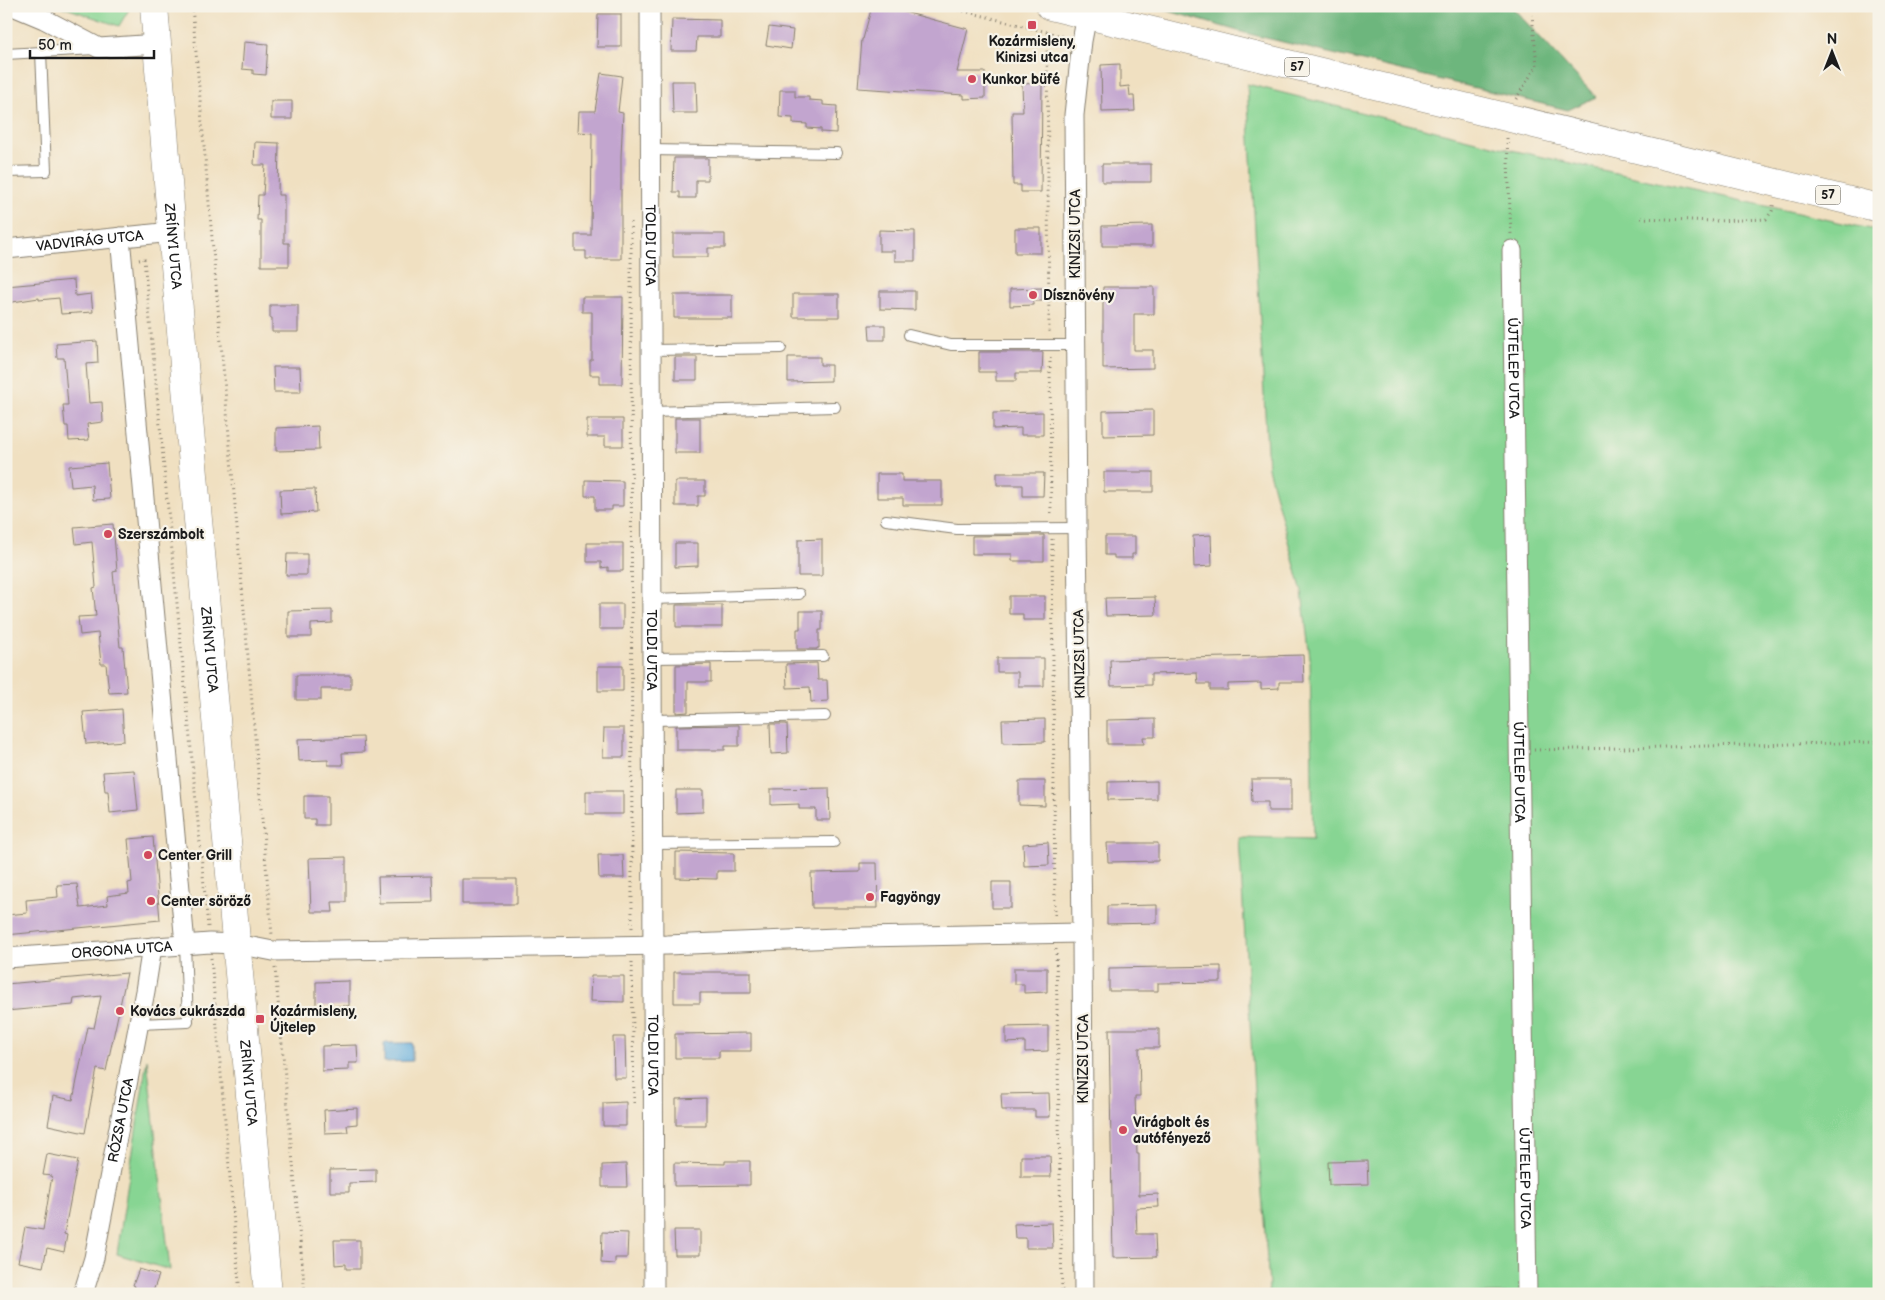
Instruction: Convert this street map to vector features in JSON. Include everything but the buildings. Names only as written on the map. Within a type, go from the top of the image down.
[{"type":"main road","name":"ZRÍNYI UTCA","points":[[154,6],[172,232],[268,1294]]},
{"type":"main road","name":"57","points":[[1050,6],[1879,208]]},
{"type":"street","points":[[13,6],[44,19],[99,48],[157,44]]},
{"type":"street","name":"TOLDI UTCA","points":[[650,6],[654,720],[654,1294]]},
{"type":"street","name":"KINIZSI UTCA","points":[[1084,1294],[1074,115],[1082,41],[1087,15]]},
{"type":"street","name":"VADVIRÁG UTCA","points":[[6,249],[172,232]]},
{"type":"street","points":[[120,237],[186,944]]},
{"type":"street","name":"ÚJTELEP UTCA","points":[[1512,250],[1527,1294]]},
{"type":"street","name":"ORGONA UTCA","points":[[6,958],[210,943],[237,944],[273,951],[654,945],[862,937],[1082,932]]},
{"type":"street","name":"RÓZSA UTCA","points":[[83,1294],[94,1258],[152,947]]},
{"type":"lane","points":[[6,54],[99,48]]},
{"type":"lane","points":[[6,172],[46,171],[41,52]]},
{"type":"lane","points":[[650,150],[837,153]]},
{"type":"lane","points":[[6,239],[6,249]]},
{"type":"lane","points":[[910,336],[951,345],[1076,344]]},
{"type":"lane","points":[[651,350],[781,348]]},
{"type":"lane","points":[[651,412],[835,407]]},
{"type":"lane","points":[[886,520],[957,529],[1077,528]]},
{"type":"lane","points":[[653,598],[799,594]]},
{"type":"lane","points":[[653,658],[824,656]]},
{"type":"lane","points":[[654,720],[825,716]]},
{"type":"lane","points":[[654,844],[834,842]]},
{"type":"lane","points":[[139,1024],[188,1022],[186,944]]},
{"type":"path","points":[[192,6],[273,951],[305,1294]]},
{"type":"path","points":[[944,6],[1047,32],[1051,528],[1062,1294]]},
{"type":"path","points":[[1512,250],[1507,118],[1537,65],[1532,15]]},
{"type":"path","points":[[1641,218],[1715,222],[1766,219],[1772,211],[1777,182]]},
{"type":"path","points":[[632,222],[632,945]]},
{"type":"path","points":[[122,261],[144,259],[210,943],[240,1294]]},
{"type":"path","points":[[1518,751],[1879,742]]},
{"type":"green space","points":[[60,6],[131,6],[119,26]]},
{"type":"green space","points":[[1151,6],[1511,6],[1596,97],[1568,110],[1245,33]]},
{"type":"green space","points":[[1247,84],[1516,151],[1879,231],[1879,1294],[1268,1294],[1269,1285],[1254,1090],[1239,837],[1313,839],[1310,658],[1302,592],[1268,468]]},
{"type":"green space","points":[[147,1059],[170,1270],[117,1254]]},
{"type":"water","points":[[384,1043],[412,1043],[412,1061],[384,1062]]},
{"type":"place","name":"Kozármisleny, Kinizsi utca","points":[[1032,25]]},
{"type":"place","name":"Kunkor büfé","points":[[972,79]]},
{"type":"place","name":"Dísznövény","points":[[1033,295]]},
{"type":"place","name":"Szerszámbolt","points":[[108,534]]},
{"type":"place","name":"Center Grill","points":[[148,855]]},
{"type":"place","name":"Fagyöngy","points":[[870,897]]},
{"type":"place","name":"Center söröző","points":[[151,901]]},
{"type":"place","name":"Kovács cukrászda","points":[[120,1011]]},
{"type":"place","name":"Kozármisleny, Újtelep","points":[[260,1019]]},
{"type":"place","name":"Virágbolt és autófényező","points":[[1123,1130]]}]
